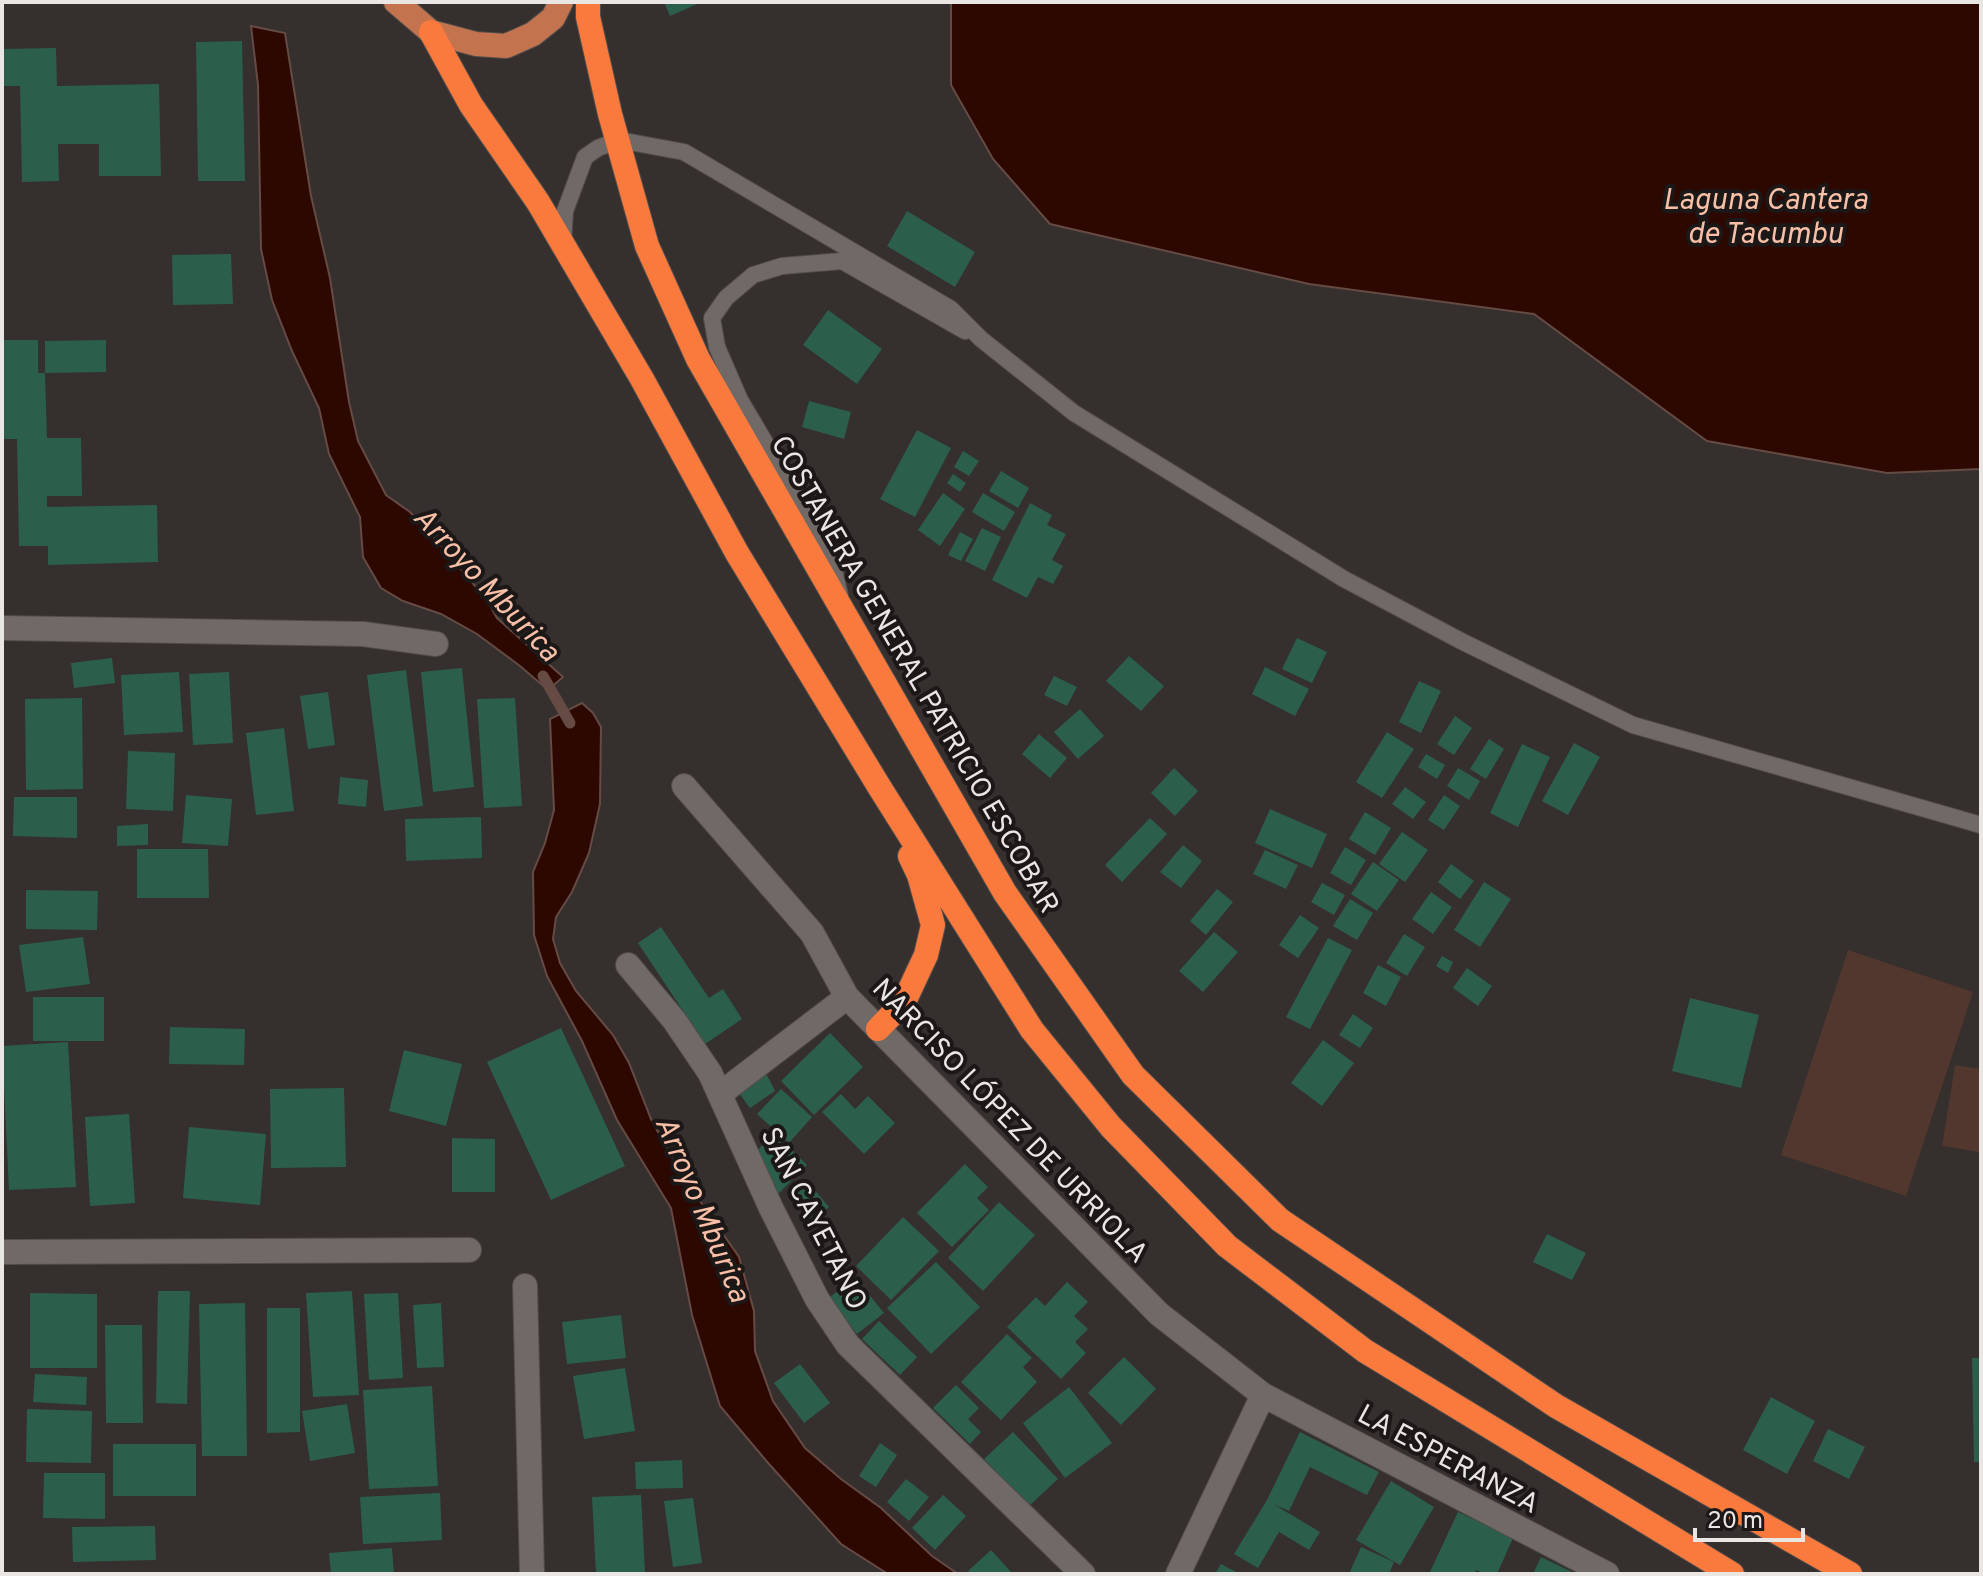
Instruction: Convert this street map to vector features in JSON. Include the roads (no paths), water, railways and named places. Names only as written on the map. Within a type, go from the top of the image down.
[{"type":"highway","name":"COSTANERA GENERAL PATRICIO ESCOBAR","points":[[588,2],[588,17],[610,114],[647,246],[698,359],[1005,893],[1133,1075],[1280,1220],[1556,1406],[1850,1574]]},
{"type":"highway","points":[[431,32],[471,105],[563,244],[642,379],[737,553],[880,788],[1032,1030],[1111,1127],[1227,1246],[1365,1351],[1732,1574]]},
{"type":"highway","points":[[878,1029],[904,1002],[926,955],[933,925],[919,875],[880,788]]},
{"type":"main road","points":[[396,2],[431,32],[476,44],[506,46],[533,34],[553,18],[561,2]]},
{"type":"street","points":[[2,628],[363,634],[436,644]]},
{"type":"street","name":"NARCISO LÓPEZ DE URRIOLA","points":[[684,786],[812,933],[847,997],[1159,1314],[1263,1395]]},
{"type":"street","name":"SAN CAYETANO","points":[[628,965],[674,1020],[710,1073],[777,1221],[817,1299],[848,1345],[1083,1574]]},
{"type":"street","points":[[720,1094],[847,997]]},
{"type":"street","points":[[2,1252],[469,1250]]},
{"type":"street","points":[[525,1286],[532,1574]]},
{"type":"street","points":[[1178,1574],[1263,1395]]},
{"type":"street","name":"LA ESPERANZA","points":[[1263,1395],[1607,1574]]},
{"type":"lane","points":[[563,244],[565,211],[585,157],[619,140],[684,152],[951,309],[981,339],[1074,413],[1344,579],[1463,642],[1633,725],[1981,825]]},
{"type":"lane","points":[[846,619],[830,552],[740,400],[717,347],[712,318],[726,298],[753,275],[782,266],[842,261],[981,339]]},
{"type":"water","name":"Laguna Cantera de Tacumbu","points":[[951,2],[1981,2],[1981,469],[1887,473],[1707,441],[1534,314],[1309,284],[1050,224],[993,159],[951,85]]},
{"type":"water","points":[[251,26],[285,33],[311,196],[330,278],[358,441],[386,495],[410,512],[436,540],[487,600],[497,618],[563,677],[548,690],[477,634],[441,614],[403,601],[381,588],[363,557],[360,517],[329,454],[319,408],[272,300],[261,249],[258,85]]},
{"type":"water","points":[[582,703],[593,713],[601,727],[600,804],[589,853],[572,892],[556,917],[553,939],[560,963],[576,991],[613,1035],[629,1063],[651,1119],[681,1174],[739,1257],[754,1311],[755,1351],[773,1401],[805,1448],[881,1508],[932,1556],[958,1574],[888,1574],[841,1544],[720,1406],[692,1315],[671,1208],[617,1120],[582,1041],[547,976],[534,935],[533,872],[554,810],[550,719]]},
{"type":"waterway","name":"Arroyo Mburica","points":[[543,676],[570,723]]}]
